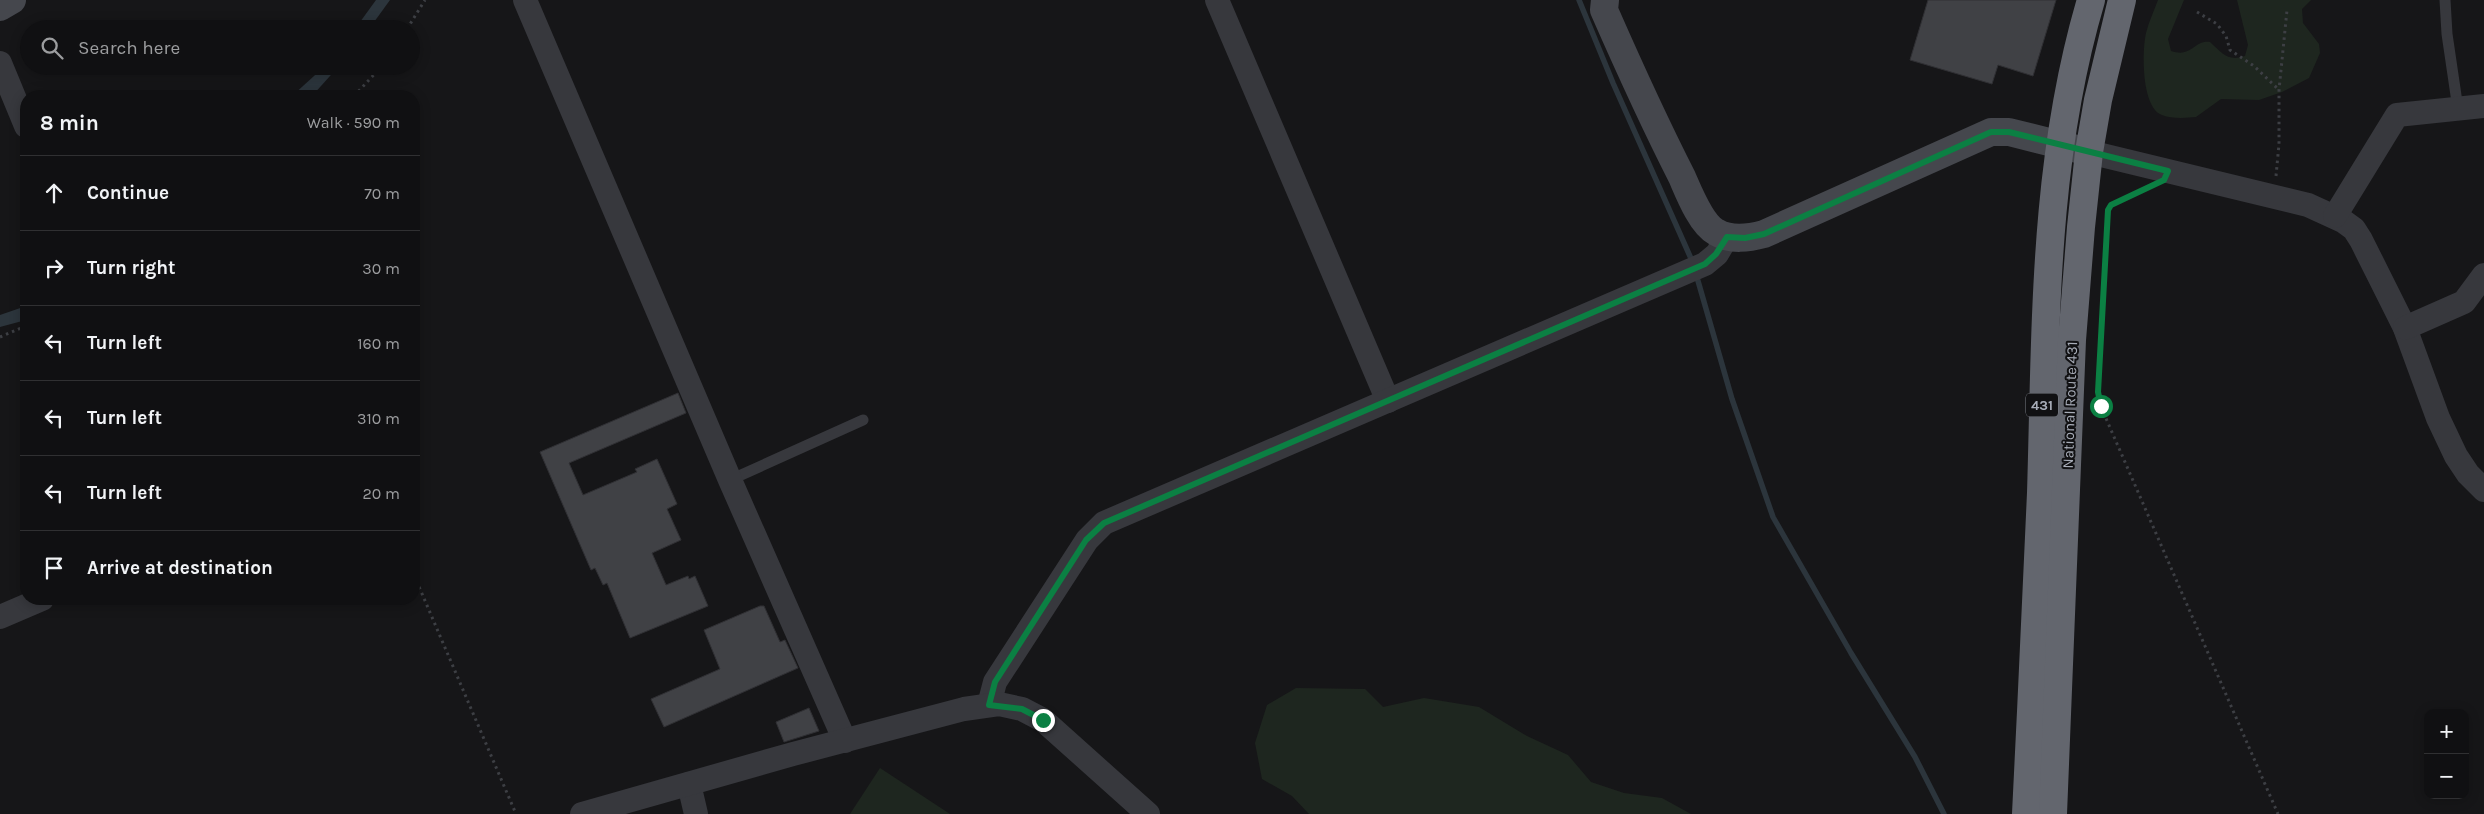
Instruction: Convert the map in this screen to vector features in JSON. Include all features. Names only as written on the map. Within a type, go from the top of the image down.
[{"type":"highway","name":"National Route 431","points":[[2026,814],[2041,492],[2043,350],[2051,205],[2078,43],[2091,0]]},
{"type":"highway","name":"National Route 431","points":[[2053,814],[2072,340],[2089,152],[2103,75],[2122,0]]},
{"type":"street","points":[[0,7],[12,0]]},
{"type":"street","points":[[525,0],[730,480],[845,741]]},
{"type":"street","points":[[1217,0],[1388,400]]},
{"type":"street","points":[[1605,0],[1604,10],[1645,105],[1700,214],[1715,232],[1727,237],[1745,238],[1764,234],[1991,132],[2009,132],[2272,196],[2335,216],[2354,229],[2362,240],[2405,328],[2438,418],[2456,456],[2468,474],[2484,490]]},
{"type":"street","points":[[0,63],[20,111]]},
{"type":"street","points":[[2335,216],[2397,115],[2484,106]]},
{"type":"street","points":[[989,705],[995,682],[1086,540],[1104,523],[1694,268],[1716,254],[1727,237]]},
{"type":"street","points":[[2405,328],[2464,302],[2484,274]]},
{"type":"street","points":[[0,617],[28,605]]},
{"type":"street","points":[[582,814],[740,768],[989,705],[1010,706],[1034,713],[1056,730],[1148,814]]},
{"type":"street","points":[[689,784],[696,814]]},
{"type":"lane","points":[[2445,0],[2447,34],[2458,109]]},
{"type":"lane","points":[[730,480],[863,420]]},
{"type":"path","points":[[413,20],[425,0]]},
{"type":"path","points":[[2272,196],[2280,144],[2279,90],[2287,10]]},
{"type":"path","points":[[2197,12],[2217,24],[2226,36],[2230,50],[2254,66],[2279,90]]},
{"type":"path","points":[[360,90],[374,75]]},
{"type":"path","points":[[2107,216],[2111,205],[2161,182],[2166,178],[2168,171]]},
{"type":"path","points":[[2106,235],[2098,400],[2278,814]]},
{"type":"path","points":[[0,338],[20,329]]},
{"type":"path","points":[[420,589],[516,814]]},
{"type":"shaded area","points":[[376,0],[390,0],[376,20],[362,20]]},
{"type":"shaded area","points":[[2158,0],[2184,0],[2168,39],[2171,51],[2178,53],[2189,51],[2204,42],[2210,42],[2226,55],[2239,58],[2245,56],[2248,45],[2237,0],[2311,0],[2302,9],[2303,23],[2319,44],[2320,53],[2309,78],[2282,92],[2259,100],[2221,99],[2196,117],[2175,118],[2162,115],[2155,110],[2150,101],[2144,65],[2146,33]]},
{"type":"shaded area","points":[[315,75],[331,75],[317,90],[299,90]]},
{"type":"shaded area","points":[[20,308],[20,322],[0,327],[0,315]]},
{"type":"shaded area","points":[[1296,688],[1365,689],[1383,707],[1424,698],[1479,707],[1527,736],[1568,755],[1591,782],[1624,793],[1662,798],[1691,814],[1309,814],[1292,796],[1262,779],[1255,743],[1267,705]]},
{"type":"shaded area","points":[[880,768],[950,814],[850,814]]},
{"type":"building","points":[[1928,0],[2056,0],[2033,76],[1998,65],[1992,84],[1910,60]]},
{"type":"building","points":[[678,393],[686,413],[569,463],[583,495],[637,472],[635,469],[657,459],[677,504],[667,509],[681,540],[652,553],[666,585],[688,576],[689,579],[695,576],[708,606],[630,638],[607,583],[603,585],[595,568],[591,570],[540,452]]},
{"type":"building","points":[[764,606],[780,642],[785,640],[798,668],[664,727],[651,699],[720,669],[704,630]]},
{"type":"building","points":[[809,708],[819,731],[784,742],[776,722]]},
{"type":"waterway","points":[[1579,0],[1613,83],[1693,263]]},
{"type":"waterway","points":[[1696,274],[1732,399],[1773,517],[1851,653],[1915,757],[1944,814]]},
{"type":"route","points":[[1043,720],[1034,713],[1022,709],[1000,704],[989,705],[995,682],[1086,540],[1104,523],[1705,264],[1716,254],[1727,237],[1745,238],[1764,234],[1991,132],[2009,132],[2033,137],[2168,171],[2166,178],[2161,182],[2111,205],[2108,210],[2098,392],[2098,400],[2101,406]]}]
